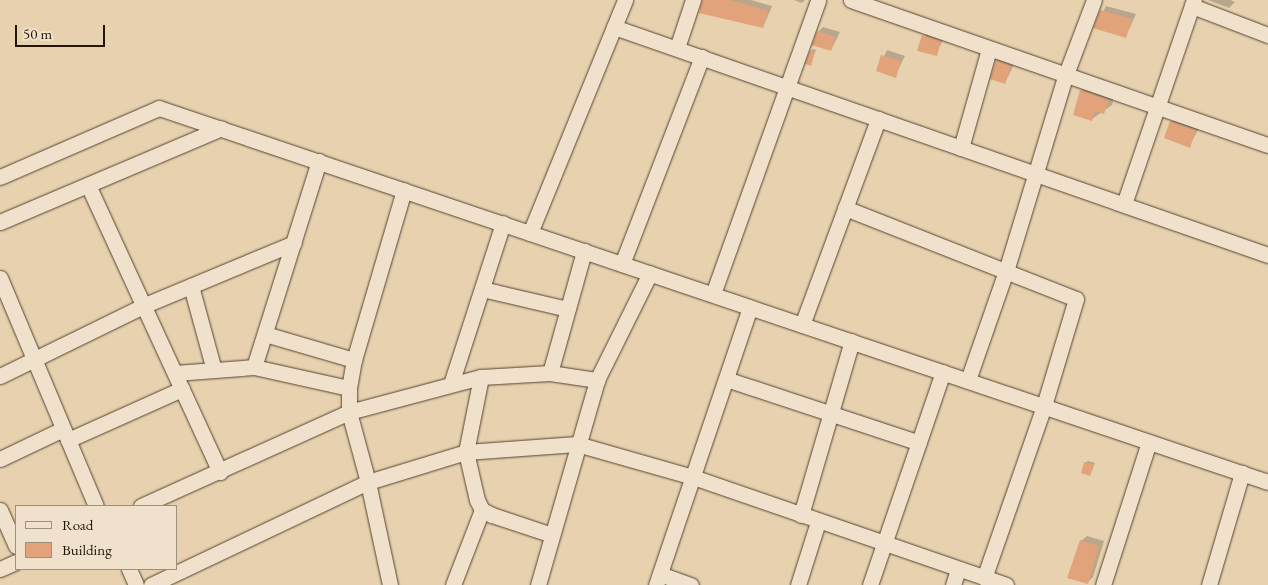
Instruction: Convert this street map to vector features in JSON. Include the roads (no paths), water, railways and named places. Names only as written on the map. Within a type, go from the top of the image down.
[{"type":"street","points":[[530,233],[625,0]]},
{"type":"street","points":[[677,48],[693,0]]},
{"type":"street","points":[[713,294],[818,0]]},
{"type":"street","points":[[851,0],[1268,145]]},
{"type":"street","points":[[968,380],[1006,271],[1066,74],[1094,0]]},
{"type":"street","points":[[1124,204],[1193,3],[1268,35]]},
{"type":"street","points":[[614,27],[788,86],[1034,175],[1124,204],[1268,255]]},
{"type":"street","points":[[961,148],[989,49]]},
{"type":"street","points":[[622,264],[702,57]]},
{"type":"street","points":[[0,177],[159,108],[1268,482]]},
{"type":"street","points":[[802,324],[878,119]]},
{"type":"street","points":[[0,222],[221,128]]},
{"type":"street","points":[[254,367],[319,161]]},
{"type":"street","points":[[88,185],[145,305],[220,472]]},
{"type":"street","points":[[386,584],[368,482],[349,412],[349,388],[354,360],[404,190]]},
{"type":"street","points":[[845,208],[1076,299],[1044,406],[984,578]]},
{"type":"street","points":[[451,384],[503,224]]},
{"type":"street","points":[[0,376],[145,305],[294,243]]},
{"type":"street","points":[[550,373],[584,251]]},
{"type":"street","points":[[538,585],[577,444],[597,380],[650,273]]},
{"type":"street","points":[[0,278],[96,505]]},
{"type":"street","points":[[191,286],[214,370]]},
{"type":"street","points":[[482,289],[568,309]]},
{"type":"street","points":[[691,585],[658,580],[750,307]]},
{"type":"street","points":[[265,334],[354,360]]},
{"type":"street","points":[[800,515],[852,341]]},
{"type":"street","points":[[175,373],[254,367],[349,388]]},
{"type":"street","points":[[870,585],[882,543],[943,372]]},
{"type":"street","points":[[144,505],[349,412],[481,377],[550,373],[597,380]]},
{"type":"street","points":[[453,585],[482,510],[466,452],[481,377]]},
{"type":"street","points":[[726,378],[919,443]]},
{"type":"street","points":[[0,458],[182,389]]},
{"type":"street","points":[[1103,585],[1149,442]]},
{"type":"street","points":[[151,585],[368,482],[466,452],[577,444],[693,477],[818,522],[1006,585]]},
{"type":"street","points":[[1209,585],[1242,473]]},
{"type":"street","points":[[0,510],[15,544]]},
{"type":"street","points":[[482,510],[552,536]]},
{"type":"street","points":[[798,585],[818,522]]},
{"type":"street","points":[[0,569],[15,562]]},
{"type":"street","points":[[129,570],[136,585]]},
{"type":"street","points":[[953,585],[958,570]]}]
